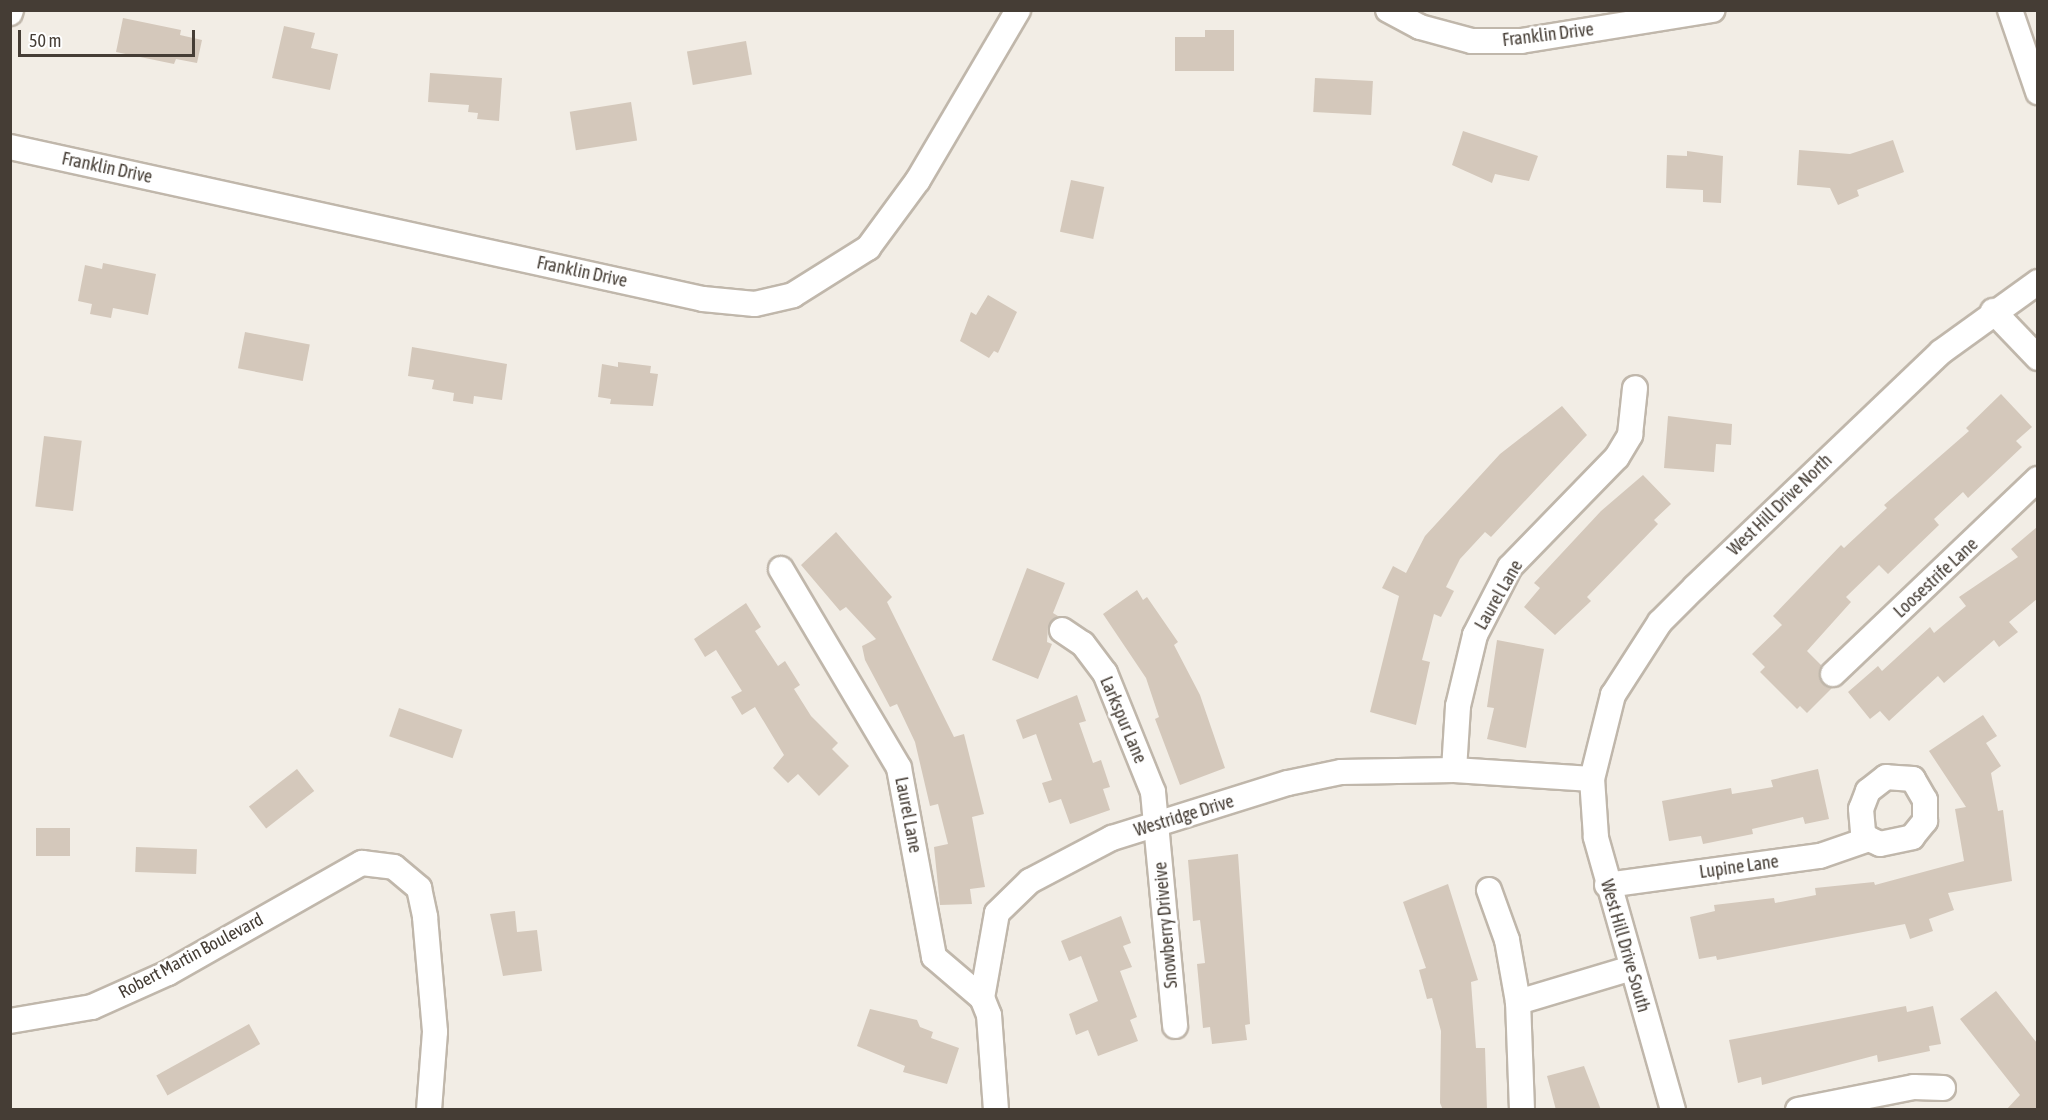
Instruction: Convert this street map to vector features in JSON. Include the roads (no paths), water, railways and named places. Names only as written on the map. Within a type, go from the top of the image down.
[{"type":"street","name":"Franklin Drive","points":[[10,147],[703,299],[755,304],[793,296],[868,248],[918,180],[1018,10]]},
{"type":"street","name":"Franklin Drive","points":[[1388,10],[1420,27],[1472,41],[1521,41],[1713,10]]},
{"type":"street","points":[[2011,11],[2037,92]]},
{"type":"street","name":"West Hill Drive North","points":[[1592,779],[1613,695],[1660,622],[1941,352],[1993,311],[2037,282]]},
{"type":"street","points":[[1993,311],[2037,358]]},
{"type":"street","name":"Laurel Lane","points":[[1454,770],[1458,706],[1475,634],[1510,567],[1617,457],[1630,435],[1635,388]]},
{"type":"street","name":"Loosestrife Lane","points":[[1833,674],[2037,479]]},
{"type":"street","name":"Laurel Lane","points":[[781,569],[899,768],[934,957],[982,998]]},
{"type":"street","name":"Larkspur Lane","points":[[1062,630],[1083,644],[1105,673],[1153,792],[1158,825]]},
{"type":"street","name":"Westridge Drive","points":[[998,1109],[989,1015],[982,998],[997,913],[1030,881],[1112,838],[1288,783],[1341,772],[1454,770],[1592,779]]},
{"type":"street","name":"West Hill Drive South","points":[[1592,779],[1596,837],[1607,885],[1673,1110]]},
{"type":"street","name":"Snowberry Driveive","points":[[1158,825],[1175,1026]]},
{"type":"street","name":"Lupine Lane","points":[[1607,885],[1820,856],[1869,839]]},
{"type":"street","name":"Robert Martin Boulevard","points":[[10,1021],[92,1007],[157,978],[362,863],[394,867],[419,888],[435,1032],[429,1110]]},
{"type":"street","points":[[1489,890],[1507,940],[1518,1002],[1522,1110]]},
{"type":"street","points":[[1518,1002],[1632,969]]},
{"type":"street","points":[[1798,1110],[1914,1087],[1943,1088]]}]
